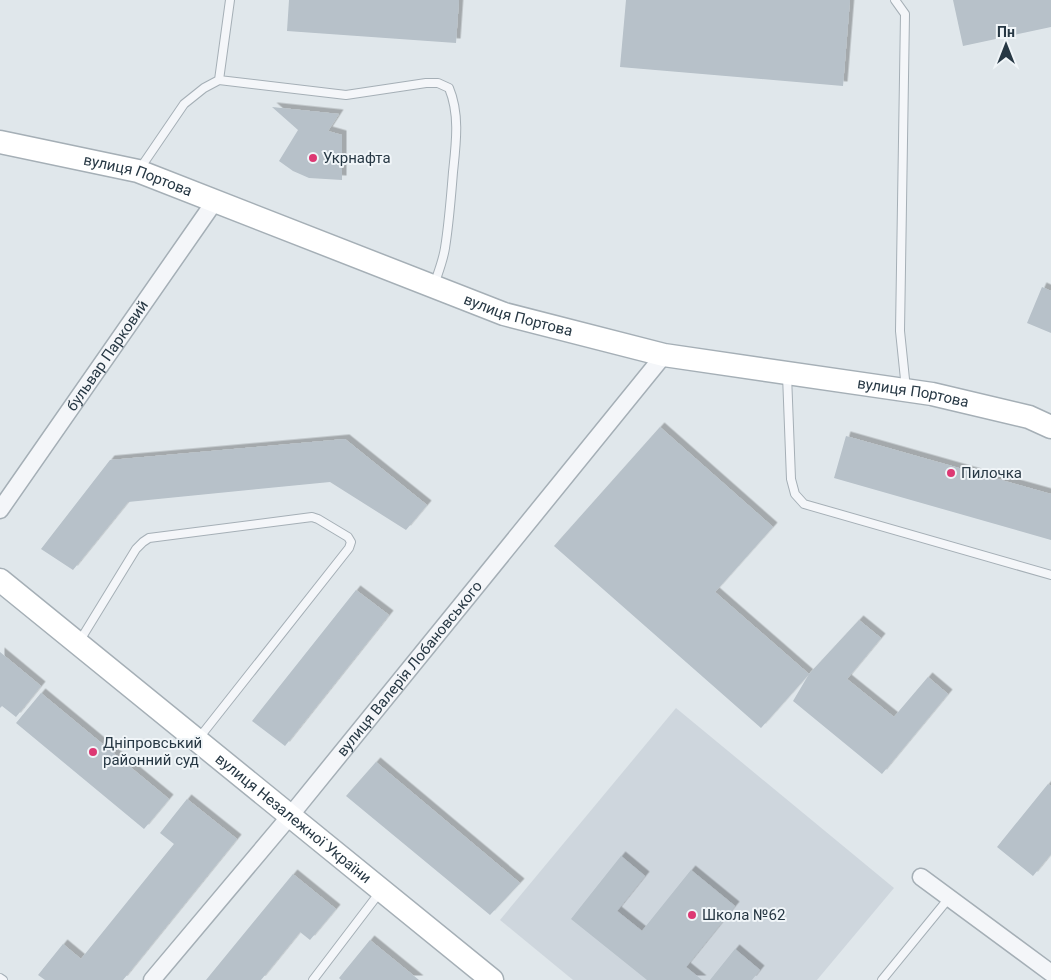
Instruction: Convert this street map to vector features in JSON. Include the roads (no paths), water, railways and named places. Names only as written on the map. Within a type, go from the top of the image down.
[{"type":"street","name":"вулиця Портова","points":[[0,142],[138,171],[504,314],[664,355],[932,394],[1029,416],[1051,427]]},
{"type":"street","name":"бульвар Парковий","points":[[0,510],[215,202]]},
{"type":"street","name":"вулиця Валерія Лобановського","points":[[152,980],[290,816],[664,355]]},
{"type":"street","name":"вулиця Незалежної України","points":[[0,580],[492,980]]},
{"type":"street","points":[[920,877],[1051,973]]},
{"type":"lane","points":[[219,80],[230,0]]},
{"type":"lane","points":[[895,0],[904,14],[900,331],[907,391]]},
{"type":"lane","points":[[138,171],[184,104],[204,88],[219,80],[346,96],[426,83],[438,83],[449,88],[454,98],[455,146],[452,196],[444,250],[434,287]]},
{"type":"lane","points":[[787,373],[791,479],[795,494],[804,504],[1051,575]]},
{"type":"lane","points":[[78,643],[136,549],[149,538],[312,517],[348,537],[351,542],[349,548],[197,740]]},
{"type":"lane","points":[[313,980],[382,890]]},
{"type":"lane","points":[[882,980],[949,898]]},
{"type":"place","name":"Укрнафта","points":[[313,158]]},
{"type":"place","name":"Пилочка","points":[[951,473]]},
{"type":"place","name":"Дніпровський районний суд","points":[[93,752]]},
{"type":"place","name":"Школа №62","points":[[692,915]]}]
